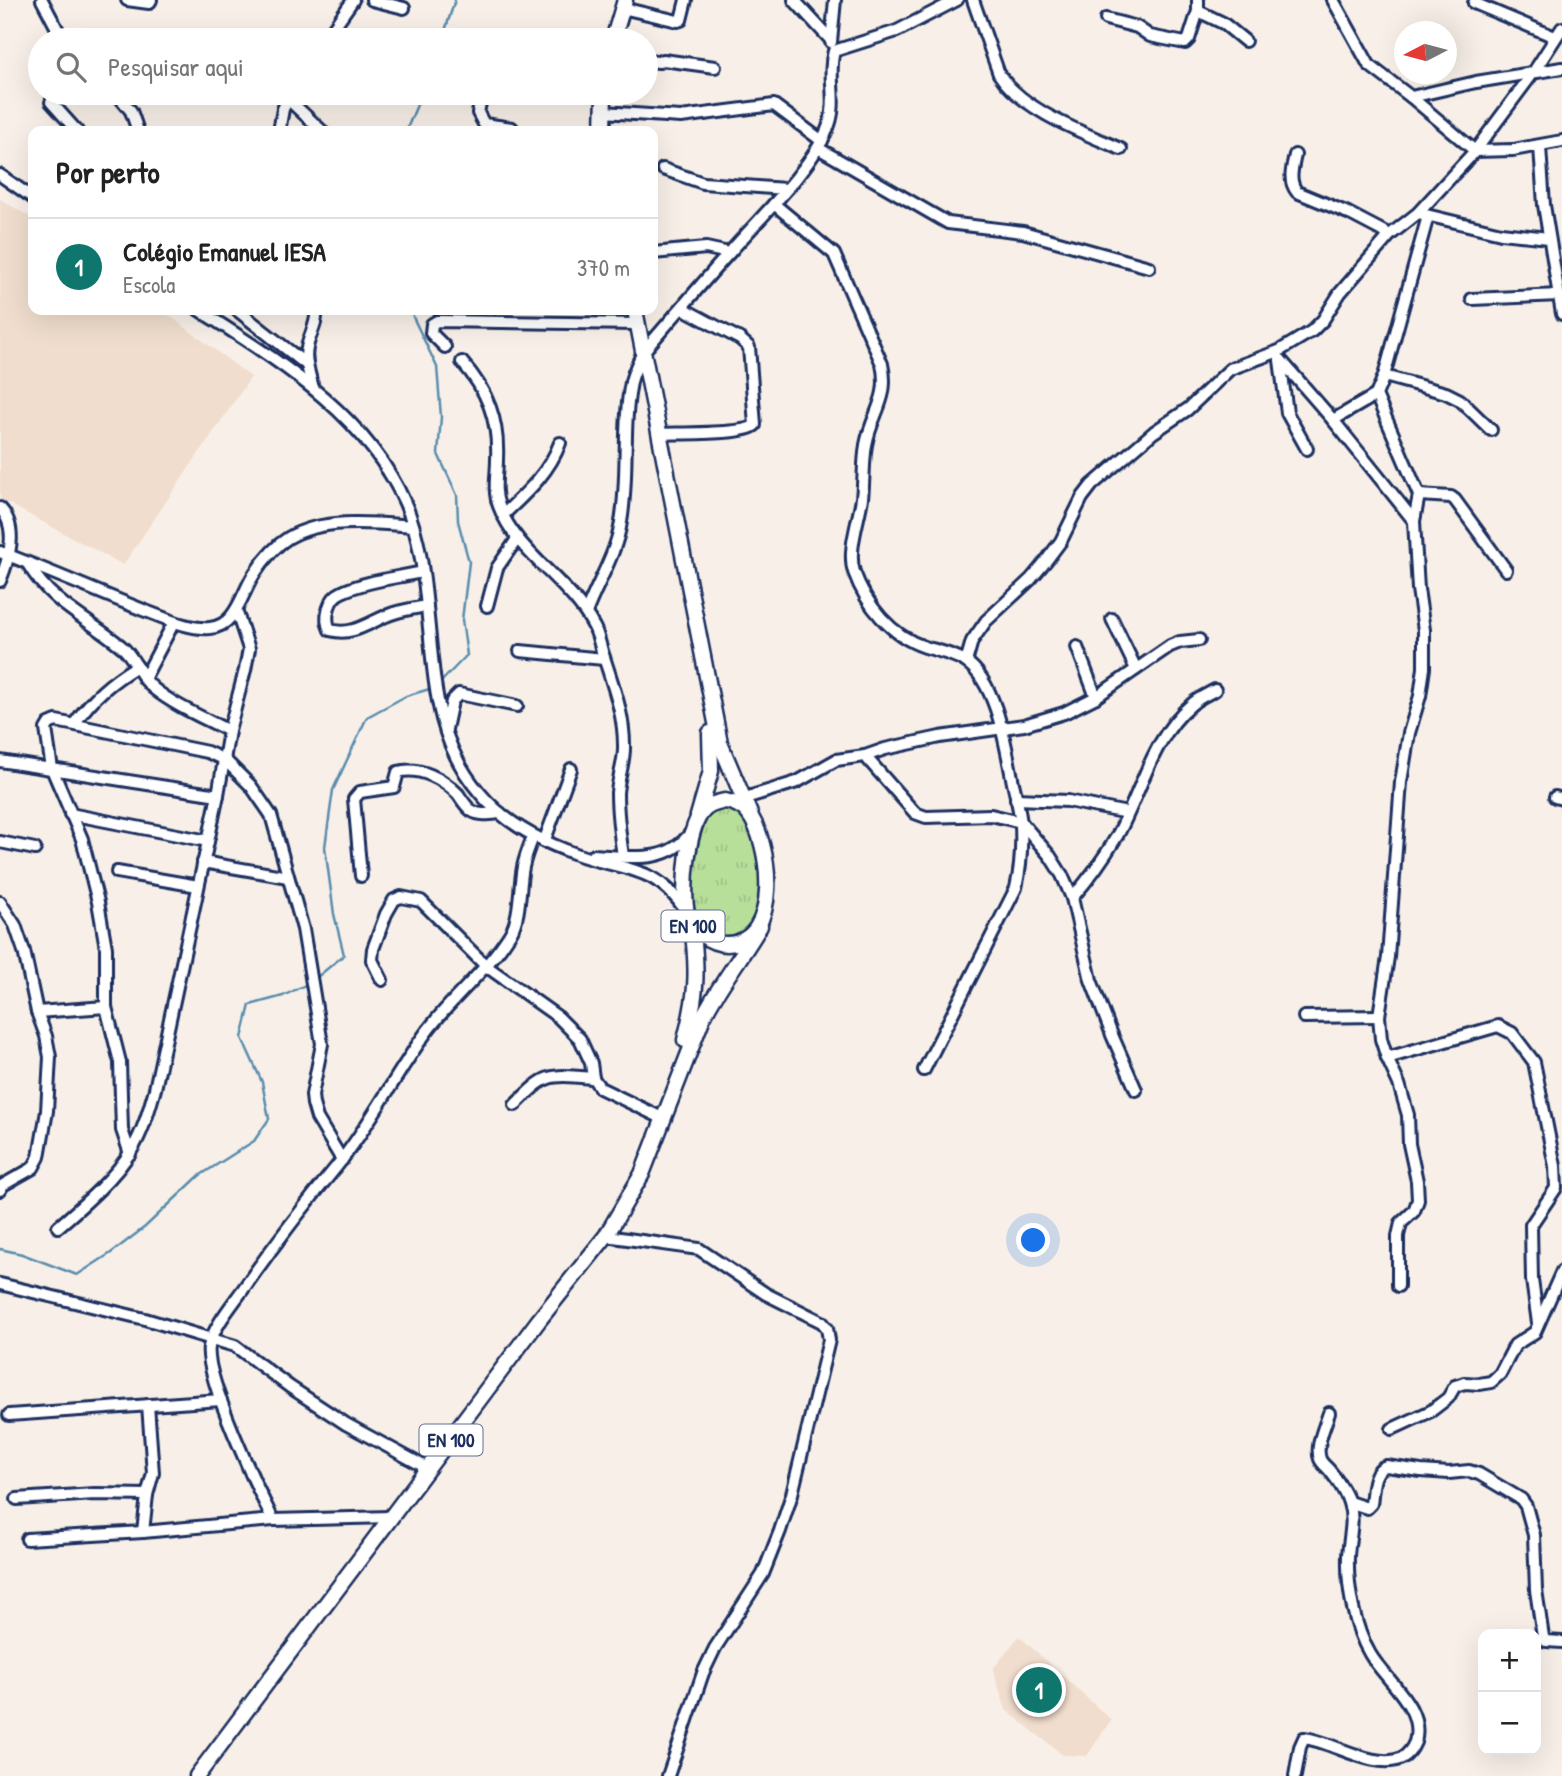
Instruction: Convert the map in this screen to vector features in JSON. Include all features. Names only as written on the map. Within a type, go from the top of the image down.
[{"type":"main road","points":[[617,28],[624,4]]},
{"type":"main road","points":[[603,105],[603,126]]},
{"type":"main road","name":"EN 100","points":[[197,1776],[539,1320],[606,1236],[642,1174],[712,999],[744,954],[765,914],[766,882],[760,839],[741,799],[720,743],[636,317]]},
{"type":"main road","name":"EN 100","points":[[676,1086],[697,988],[697,961],[686,890],[689,846],[712,757],[702,652]]},
{"type":"main road","points":[[696,822],[705,808],[714,803],[734,803],[750,814]]},
{"type":"main road","name":"EN 100","points":[[690,918],[701,935],[713,942],[727,944],[751,936],[760,926]]},
{"type":"street","points":[[42,0],[57,28]]},
{"type":"street","points":[[127,0],[141,4],[151,0]]},
{"type":"street","points":[[333,28],[353,0]]},
{"type":"street","points":[[372,0],[404,8]]},
{"type":"street","points":[[624,4],[678,21],[684,15],[686,0]]},
{"type":"street","points":[[586,613],[612,556],[621,525],[626,483],[627,411],[632,379],[643,352],[786,189],[820,144],[832,112],[831,70],[834,51],[830,39],[794,0]]},
{"type":"street","points":[[830,39],[835,0]]},
{"type":"street","points":[[834,51],[897,31],[957,0]]},
{"type":"street","points":[[973,0],[1004,83],[1052,118],[1121,149]]},
{"type":"street","points":[[1333,0],[1369,65],[1475,151],[1513,150],[1562,141]]},
{"type":"street","points":[[966,662],[972,641],[986,621],[1031,579],[1046,561],[1091,485],[1154,432],[1188,409],[1230,369],[1279,355],[1312,331],[1340,293],[1390,235],[1423,214],[1475,151],[1533,73],[1559,32],[1474,3]]},
{"type":"street","points":[[1107,19],[1137,27],[1150,36],[1180,43],[1189,39],[1198,5],[1245,41]]},
{"type":"street","points":[[658,62],[715,67]]},
{"type":"street","points":[[1411,97],[1476,82],[1562,68]]},
{"type":"street","points":[[54,105],[73,126]]},
{"type":"street","points":[[126,105],[136,126]]},
{"type":"street","points":[[280,126],[285,105]]},
{"type":"street","points":[[298,105],[317,126]]},
{"type":"street","points":[[480,105],[478,113],[484,124],[498,126]]},
{"type":"street","points":[[603,112],[681,117],[774,105],[820,144],[948,223],[1023,232],[1149,267]]},
{"type":"street","points":[[1540,146],[1549,238],[1562,313]]},
{"type":"street","points":[[1295,155],[1292,186],[1297,192],[1348,213],[1390,235]]},
{"type":"street","points":[[663,169],[703,183],[786,189]]},
{"type":"street","points":[[0,175],[28,195]]},
{"type":"street","points":[[774,204],[834,254],[886,379],[885,394],[876,411],[866,445],[862,497],[853,546],[853,570],[868,601],[884,621],[906,640],[966,662],[986,686],[1002,728],[1021,822],[1021,868],[1016,888],[924,1070]]},
{"type":"street","points":[[1423,214],[1501,233],[1549,238]]},
{"type":"street","points":[[1333,420],[1376,396],[1384,376],[1423,214]]},
{"type":"street","points":[[658,253],[706,248],[729,253]]},
{"type":"street","points":[[1472,299],[1559,295]]},
{"type":"street","points":[[659,434],[736,431],[751,429],[755,425],[748,347],[740,339],[682,308]]},
{"type":"street","points":[[207,315],[255,346],[337,408],[369,441],[392,476],[406,503],[413,526],[427,606],[435,688],[445,735],[460,766],[479,793],[500,813],[533,837],[577,855],[650,875],[662,881],[675,894],[690,918]]},
{"type":"street","points":[[243,315],[307,365]]},
{"type":"street","points":[[313,388],[306,351],[316,315]]},
{"type":"street","points":[[444,347],[431,333],[430,328],[432,324],[442,320],[636,317]]},
{"type":"street","points":[[1279,355],[1414,521]]},
{"type":"street","points":[[1279,355],[1287,413],[1307,449]]},
{"type":"street","points":[[462,362],[478,380],[491,409],[498,445],[495,490],[503,515],[517,539],[546,566],[586,613],[596,629],[613,682],[624,732],[625,749],[617,792],[623,856]]},
{"type":"street","points":[[1384,376],[1446,393],[1460,400],[1491,430]]},
{"type":"street","points":[[1376,396],[1419,495],[1414,521],[1418,589],[1424,630],[1424,668],[1420,696],[1409,733],[1401,782],[1388,957],[1379,1016],[1381,1039],[1408,1115],[1409,1144],[1417,1181],[1418,1200],[1414,1211],[1401,1223],[1398,1236],[1398,1286]]},
{"type":"street","points":[[503,515],[542,476],[560,443]]},
{"type":"street","points":[[1419,495],[1451,497],[1455,500],[1506,570]]},
{"type":"street","points":[[0,508],[7,515],[10,530],[0,581]]},
{"type":"street","points":[[5,554],[174,622],[209,628],[224,624],[236,610],[254,574],[287,539],[306,530],[334,525],[375,523],[413,526]]},
{"type":"street","points":[[487,606],[497,568],[517,539]]},
{"type":"street","points":[[28,563],[39,583],[128,652],[154,690],[229,731]]},
{"type":"street","points":[[422,572],[341,592],[329,606],[327,624],[330,630],[341,633],[353,631],[395,612],[427,606]]},
{"type":"street","points":[[58,1227],[87,1202],[130,1154],[143,1128],[155,1089],[218,795],[229,731],[246,670],[249,649],[236,610]]},
{"type":"street","points":[[1112,619],[1136,669]]},
{"type":"street","points":[[144,679],[174,622]]},
{"type":"street","points":[[741,799],[797,782],[836,760],[865,756],[940,737],[1024,725],[1064,713],[1096,697],[1170,646],[1199,640]]},
{"type":"street","points":[[1077,647],[1096,697]]},
{"type":"street","points":[[520,651],[604,659]]},
{"type":"street","points":[[75,723],[105,687],[136,666]]},
{"type":"street","points":[[1072,898],[1118,835],[1158,749],[1176,721],[1192,703],[1215,690]]},
{"type":"street","points":[[445,735],[452,701],[459,694],[517,706]]},
{"type":"street","points":[[130,1154],[122,1130],[120,1062],[106,1007],[106,948],[98,902],[82,839],[52,769],[46,729],[56,721],[207,752],[225,760],[251,786],[271,814],[303,929],[323,1044],[312,1095],[313,1104],[317,1118],[342,1160]]},
{"type":"street","points":[[865,756],[915,813],[926,817],[991,815],[1021,822],[1050,856],[1072,898],[1091,979],[1136,1090]]},
{"type":"street","points":[[0,761],[218,795]]},
{"type":"street","points":[[544,842],[571,769]]},
{"type":"street","points":[[361,876],[354,799],[360,792],[394,787],[398,772],[418,772],[435,776],[449,785],[470,810],[479,814],[500,813]]},
{"type":"street","points":[[1016,799],[1068,801],[1127,813]]},
{"type":"street","points":[[70,814],[208,841]]},
{"type":"street","points":[[577,855],[659,855],[672,851],[684,841],[696,822]]},
{"type":"street","points":[[273,1520],[221,1400],[208,1349],[229,1309],[284,1231],[342,1160],[426,1032],[486,966],[511,933],[517,921],[523,866],[533,837]]},
{"type":"street","points":[[0,842],[35,849]]},
{"type":"street","points":[[203,862],[288,877]]},
{"type":"street","points":[[117,872],[198,886]]},
{"type":"street","points":[[382,981],[372,960],[373,949],[386,914],[394,900],[401,897],[421,901],[486,966],[558,1017],[580,1039],[591,1063],[593,1078],[600,1088],[664,1119]]},
{"type":"street","points":[[1,1185],[33,1168],[39,1157],[47,1111],[50,1057],[24,951],[15,925],[2,907]]},
{"type":"street","points":[[37,1012],[106,1007]]},
{"type":"street","points":[[1304,1017],[1379,1016]]},
{"type":"street","points":[[1387,1058],[1497,1026],[1512,1032],[1534,1062],[1555,1166],[1556,1188],[1531,1225],[1532,1280],[1538,1323]]},
{"type":"street","points":[[515,1105],[538,1082],[552,1076],[593,1078]]},
{"type":"street","points":[[606,1236],[699,1249],[766,1294],[822,1322],[827,1328],[829,1340],[792,1494],[780,1531],[763,1574],[715,1648],[703,1673],[667,1776]]},
{"type":"street","points":[[1392,1429],[1431,1411],[1448,1398],[1455,1386],[1491,1382],[1500,1374],[1515,1346],[1535,1332],[1562,1271]]},
{"type":"street","points":[[0,1284],[132,1316],[235,1346],[290,1387],[346,1423],[429,1469]]},
{"type":"street","points":[[9,1415],[221,1400]]},
{"type":"street","points":[[143,1532],[147,1495],[153,1473],[148,1405]]},
{"type":"street","points":[[1295,1776],[1304,1738],[1369,1759],[1396,1760],[1410,1753],[1416,1736],[1411,1711],[1403,1696],[1370,1654],[1359,1628],[1350,1586],[1348,1555],[1352,1536],[1349,1502],[1343,1489],[1320,1461],[1319,1450],[1329,1413]]},
{"type":"street","points":[[1349,1502],[1367,1508],[1371,1504],[1377,1471],[1386,1466],[1449,1473],[1469,1471],[1513,1492],[1527,1506],[1534,1535],[1536,1590],[1544,1637],[1546,1641],[1562,1642]]},
{"type":"street","points":[[17,1500],[95,1494],[147,1495]]},
{"type":"street","points":[[27,1539],[273,1520],[391,1517]]},
{"type":"shaded area","points":[[0,199],[28,216],[28,315],[169,315],[251,377],[123,565],[0,499]]},
{"type":"shaded area","points":[[1019,1636],[1111,1720],[1087,1756],[1063,1755],[1006,1710],[993,1669]]},
{"type":"green space","points":[[727,807],[741,815],[749,827],[756,844],[762,885],[760,905],[754,921],[744,932],[728,937],[714,935],[704,929],[697,920],[692,895],[703,825],[712,812]]},
{"type":"waterway","points":[[446,28],[455,0]]},
{"type":"waterway","points":[[408,126],[417,105]]},
{"type":"waterway","points":[[413,315],[437,367],[441,417],[438,454],[457,495],[458,521],[469,562],[462,620],[467,655],[438,685]]},
{"type":"waterway","points":[[316,978],[344,955],[334,914],[325,847],[333,790],[367,717],[406,696],[433,688]]},
{"type":"waterway","points":[[0,1249],[22,1254],[77,1275],[145,1227],[199,1176],[254,1141],[269,1119],[262,1082],[242,1038],[250,1005],[283,996],[307,984]]},
{"type":"place","name":"Colégio Emanuel IESA","points":[[1039,1690]]}]
